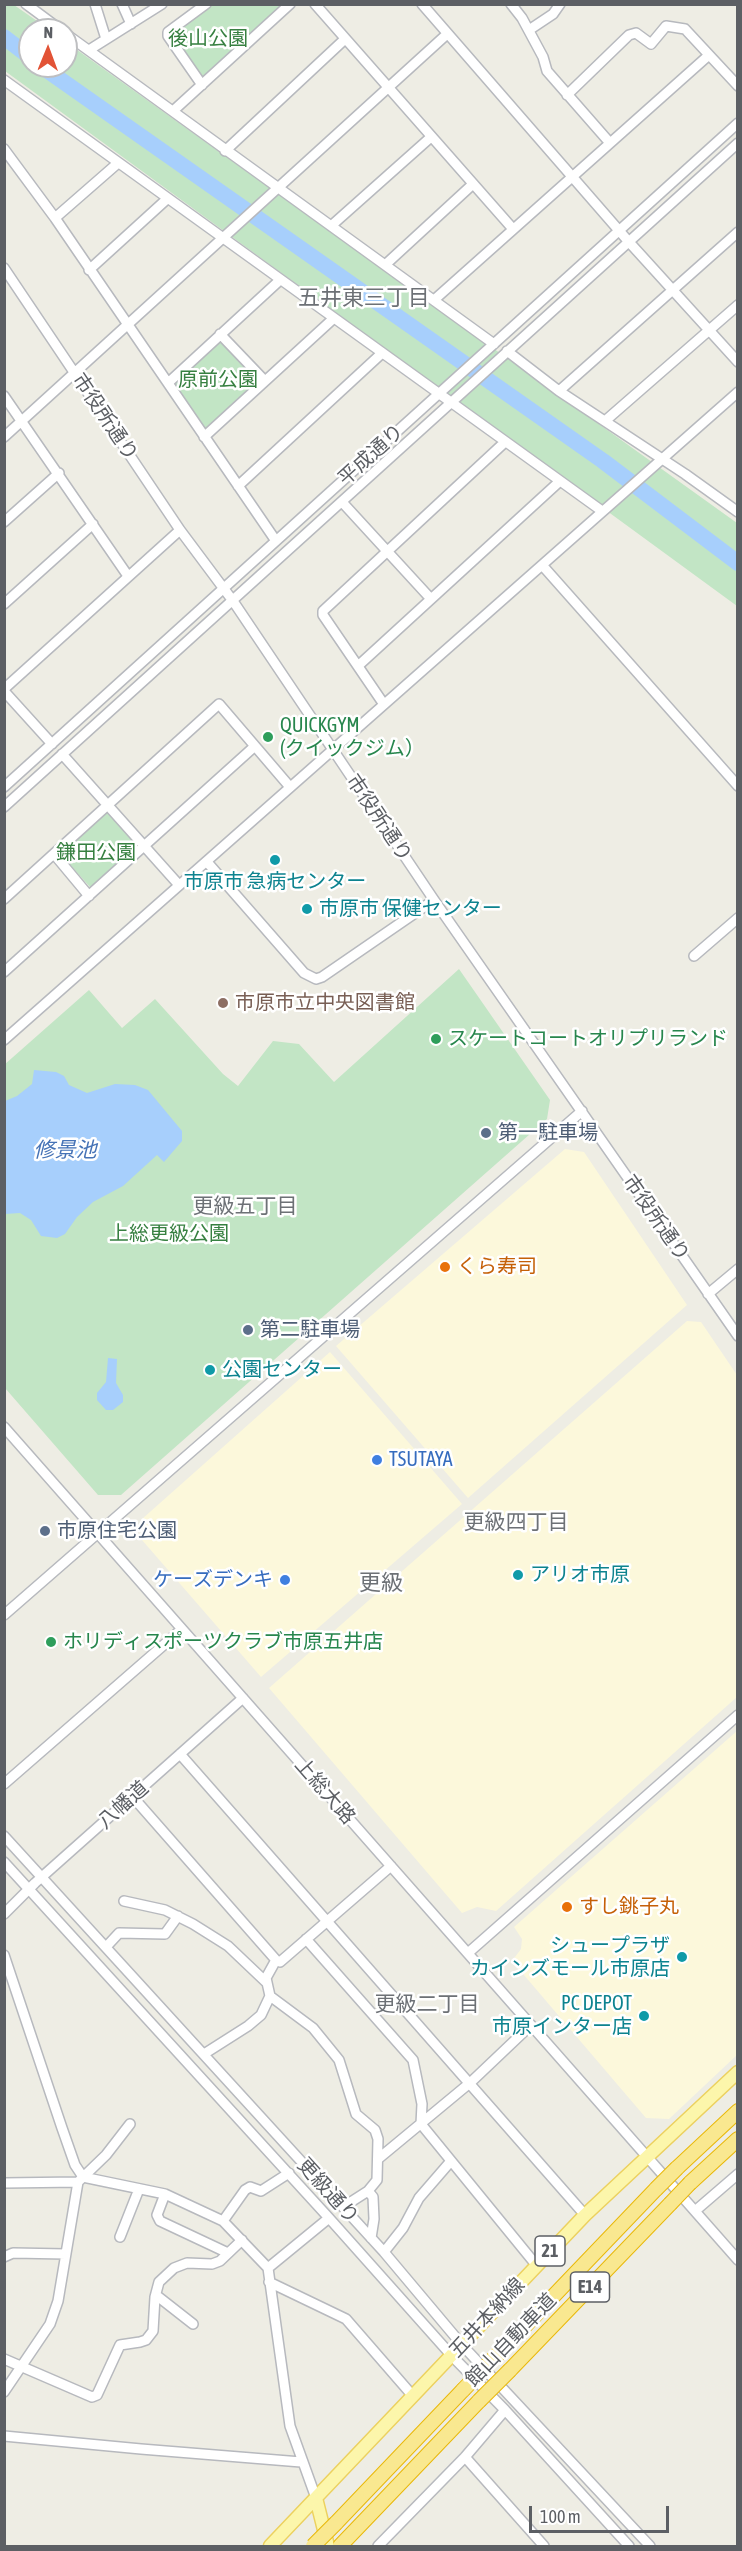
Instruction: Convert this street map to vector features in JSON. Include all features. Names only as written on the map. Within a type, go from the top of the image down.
[{"type":"highway","name":"館山自動車道","points":[[313,2547],[656,2189],[738,2111]]},
{"type":"highway","name":"館山自動車道","points":[[337,2546],[690,2183],[738,2139]]},
{"type":"main road","name":"五井本納線","points":[[270,2547],[585,2215],[646,2155],[738,2072]]},
{"type":"main road","points":[[316,2498],[337,2546]]},
{"type":"street","points":[[26,4],[45,18]]},
{"type":"street","points":[[95,4],[106,39]]},
{"type":"street","points":[[122,4],[131,24]]},
{"type":"street","points":[[88,50],[162,4]]},
{"type":"street","points":[[202,85],[168,36],[168,32],[206,4]]},
{"type":"street","points":[[173,111],[290,4]]},
{"type":"street","points":[[315,4],[387,89],[513,229]]},
{"type":"street","points":[[422,4],[629,243],[738,362]]},
{"type":"street","points":[[511,4],[529,30],[543,57],[547,71],[610,143]]},
{"type":"street","points":[[529,30],[554,14],[560,4]]},
{"type":"street","points":[[567,95],[633,33],[651,44],[666,26],[685,29],[738,86]]},
{"type":"street","points":[[4,437],[447,35]]},
{"type":"street","points":[[225,151],[345,39]]},
{"type":"street","points":[[78,43],[173,111],[276,192],[332,226],[494,344]]},
{"type":"street","points":[[434,300],[709,55]]},
{"type":"street","points":[[5,81],[167,199],[225,236],[280,280],[381,354],[602,511]]},
{"type":"street","name":"平成通り","points":[[4,787],[738,123]]},
{"type":"street","points":[[332,226],[431,137]]},
{"type":"street","name":"平成通り","points":[[4,807],[738,143]]},
{"type":"street","points":[[4,149],[55,218],[276,541]]},
{"type":"street","points":[[55,218],[118,163]]},
{"type":"street","points":[[385,265],[473,184]]},
{"type":"street","points":[[89,270],[167,199]]},
{"type":"street","points":[[559,391],[738,232]]},
{"type":"street","name":"市役所通り","points":[[4,259],[5,270],[180,530],[233,601],[434,900],[738,1336]]},
{"type":"street","points":[[168,382],[280,280]]},
{"type":"street","points":[[605,421],[738,305]]},
{"type":"street","points":[[204,437],[334,318]]},
{"type":"street","points":[[220,334],[264,380]]},
{"type":"street","points":[[507,351],[559,391],[605,421],[656,462],[738,512]]},
{"type":"street","points":[[238,486],[381,354]]},
{"type":"street","points":[[4,1040],[207,862],[383,703],[738,392]]},
{"type":"street","points":[[4,396],[128,576]]},
{"type":"street","points":[[383,703],[323,615],[323,611],[505,442]]},
{"type":"street","points":[[4,522],[58,473]]},
{"type":"street","points":[[359,665],[560,480]]},
{"type":"street","points":[[342,502],[431,598]]},
{"type":"street","points":[[4,604],[93,524]]},
{"type":"street","points":[[52,744],[4,690],[180,530]]},
{"type":"street","points":[[542,565],[738,786]]},
{"type":"street","points":[[4,899],[219,704],[290,787]]},
{"type":"street","points":[[4,972],[255,746]]},
{"type":"street","points":[[62,754],[179,885]]},
{"type":"street","points":[[54,854],[89,896]]},
{"type":"street","points":[[207,862],[304,973],[316,979],[434,900]]},
{"type":"street","points":[[694,956],[738,918]]},
{"type":"street","points":[[4,1615],[582,1111]]},
{"type":"street","points":[[708,1294],[738,1269]]},
{"type":"street","name":"上総大路","points":[[4,1427],[738,2260]]},
{"type":"street","points":[[4,1443],[12,1436]]},
{"type":"street","points":[[4,1784],[182,1629]]},
{"type":"street","name":"八幡道","points":[[4,1914],[42,1876],[243,1698]]},
{"type":"street","points":[[468,1953],[738,1715]]},
{"type":"street","points":[[180,1754],[471,2082],[585,2215]]},
{"type":"street","points":[[132,1796],[280,1962],[391,1866]]},
{"type":"street","name":"更級通り","points":[[4,1836],[384,2252],[463,2346],[650,2547]]},
{"type":"street","name":"更級通り","points":[[4,1862],[330,2218],[452,2356],[505,2410],[629,2547]]},
{"type":"street","points":[[124,1901],[165,1910],[178,1916],[228,1946],[267,1983]]},
{"type":"street","points":[[106,1947],[119,1932],[165,1934],[178,1916]]},
{"type":"street","points":[[306,1939],[413,2060],[422,2104],[421,2124],[537,2266]]},
{"type":"street","points":[[4,1955],[80,2179],[58,2301],[50,2324],[4,2392]]},
{"type":"street","points":[[204,2054],[261,2015],[270,1996],[267,1983],[269,1969],[276,1960]]},
{"type":"street","points":[[270,1996],[313,2028],[339,2060],[356,2114],[375,2130],[378,2139],[377,2180],[368,2191],[343,2207]]},
{"type":"street","points":[[378,2159],[471,2082],[531,2025]]},
{"type":"street","points":[[80,2179],[106,2156],[130,2124]]},
{"type":"street","points":[[384,2252],[403,2228],[419,2198],[451,2161]]},
{"type":"street","points":[[223,2221],[245,2190],[250,2187],[261,2191],[289,2173]]},
{"type":"street","points":[[695,2211],[738,2174]]},
{"type":"street","points":[[4,2183],[80,2179],[139,2189],[165,2194],[223,2221],[268,2268],[290,2426],[301,2462],[316,2498]]},
{"type":"street","points":[[120,2237],[139,2189]]},
{"type":"street","points":[[368,2191],[373,2197],[374,2219],[371,2238]]},
{"type":"street","points":[[165,2194],[157,2215],[160,2222],[228,2253]]},
{"type":"street","points":[[268,2268],[330,2218]]},
{"type":"street","points":[[4,2359],[92,2397],[97,2395],[120,2345],[146,2340],[153,2331],[159,2282],[174,2268],[187,2263],[212,2264],[220,2261],[242,2241]]},
{"type":"street","points":[[4,2257],[13,2253],[66,2254]]},
{"type":"street","points":[[269,2282],[317,2303],[346,2319],[412,2395]]},
{"type":"street","points":[[156,2295],[193,2324]]},
{"type":"street","points":[[378,2547],[465,2457],[505,2410]]},
{"type":"street","points":[[4,2436],[141,2450],[301,2462]]},
{"type":"street","points":[[465,2457],[544,2547]]},
{"type":"shaded area","points":[[565,1149],[584,1152],[687,1305],[468,1498],[336,1346]]},
{"type":"shaded area","points":[[687,1321],[701,1322],[737,1375],[737,1697],[496,1911],[477,1907],[462,1913],[269,1688]]},
{"type":"shaded area","points":[[330,1352],[462,1504],[261,1677],[142,1540],[142,1519]]},
{"type":"shaded area","points":[[737,1731],[737,2055],[669,2119],[646,2118],[512,1961],[521,1949],[522,1939],[514,1927]]},
{"type":"green space","points":[[5,5],[14,5],[33,18],[18,18],[18,78],[78,78],[78,51],[737,523],[737,606],[5,71]]},
{"type":"green space","name":"後山公園","points":[[206,5],[290,5],[202,85],[168,36]]},
{"type":"green space","name":"原前公園","points":[[220,334],[264,380],[204,437],[168,383]]},
{"type":"green space","name":"鎌田公園","points":[[105,811],[109,812],[136,843],[137,849],[93,888],[63,857],[62,852]]},
{"type":"green space","name":"上総更級公園","points":[[459,969],[550,1100],[547,1119],[121,1495],[98,1495],[5,1388],[4,1065],[89,990],[122,1028],[155,999],[223,1074],[238,1086],[273,1041],[299,1044],[334,1082]]},
{"type":"water","name":"修景池","points":[[34,1070],[56,1072],[64,1076],[69,1085],[87,1093],[115,1084],[135,1085],[148,1090],[182,1131],[182,1141],[164,1162],[157,1155],[123,1186],[93,1202],[77,1217],[65,1234],[57,1238],[41,1236],[31,1220],[20,1213],[5,1214],[5,1101],[17,1096],[32,1084]]},
{"type":"water","points":[[108,1358],[117,1359],[116,1383],[123,1395],[123,1402],[113,1410],[106,1410],[97,1400],[97,1393],[106,1382]]},
{"type":"waterway","points":[[4,37],[18,48]]},
{"type":"waterway","points":[[58,78],[603,461],[738,563]]},
{"type":"place","name":"QUICKGYM (クイックジム）","points":[[268,737]]},
{"type":"place","name":"市原市 急病センター","points":[[275,860]]},
{"type":"place","name":"市原市 保健センター","points":[[307,909]]},
{"type":"place","name":"市原市立中央図書館","points":[[223,1003]]},
{"type":"place","name":"スケートコートオリプリランド","points":[[436,1039]]},
{"type":"place","name":"第一駐車場","points":[[486,1133]]},
{"type":"place","name":"くら寿司","points":[[445,1267]]},
{"type":"place","name":"第二駐車場","points":[[248,1330]]},
{"type":"place","name":"公園センター","points":[[210,1370]]},
{"type":"place","name":"TSUTAYA","points":[[377,1460]]},
{"type":"place","name":"市原住宅公園","points":[[45,1531]]},
{"type":"place","name":"アリオ市原","points":[[518,1575]]},
{"type":"place","name":"ケーズデンキ","points":[[285,1580]]},
{"type":"place","name":"ホリディスポーツクラブ市原五井店","points":[[51,1642]]},
{"type":"place","name":"すし銚子丸","points":[[567,1907]]},
{"type":"place","name":"シュープラザ カインズモール市原店","points":[[682,1957]]},
{"type":"place","name":"PC DEPOT 市原インター店","points":[[644,2016]]},
{"type":"district","name":"五井東三丁目","points":[[364,298]]},
{"type":"district","name":"更級五丁目","points":[[245,1206]]},
{"type":"district","name":"更級四丁目","points":[[516,1522]]},
{"type":"district","name":"更級","points":[[381,1583]]},
{"type":"district","name":"更級二丁目","points":[[427,2004]]}]
